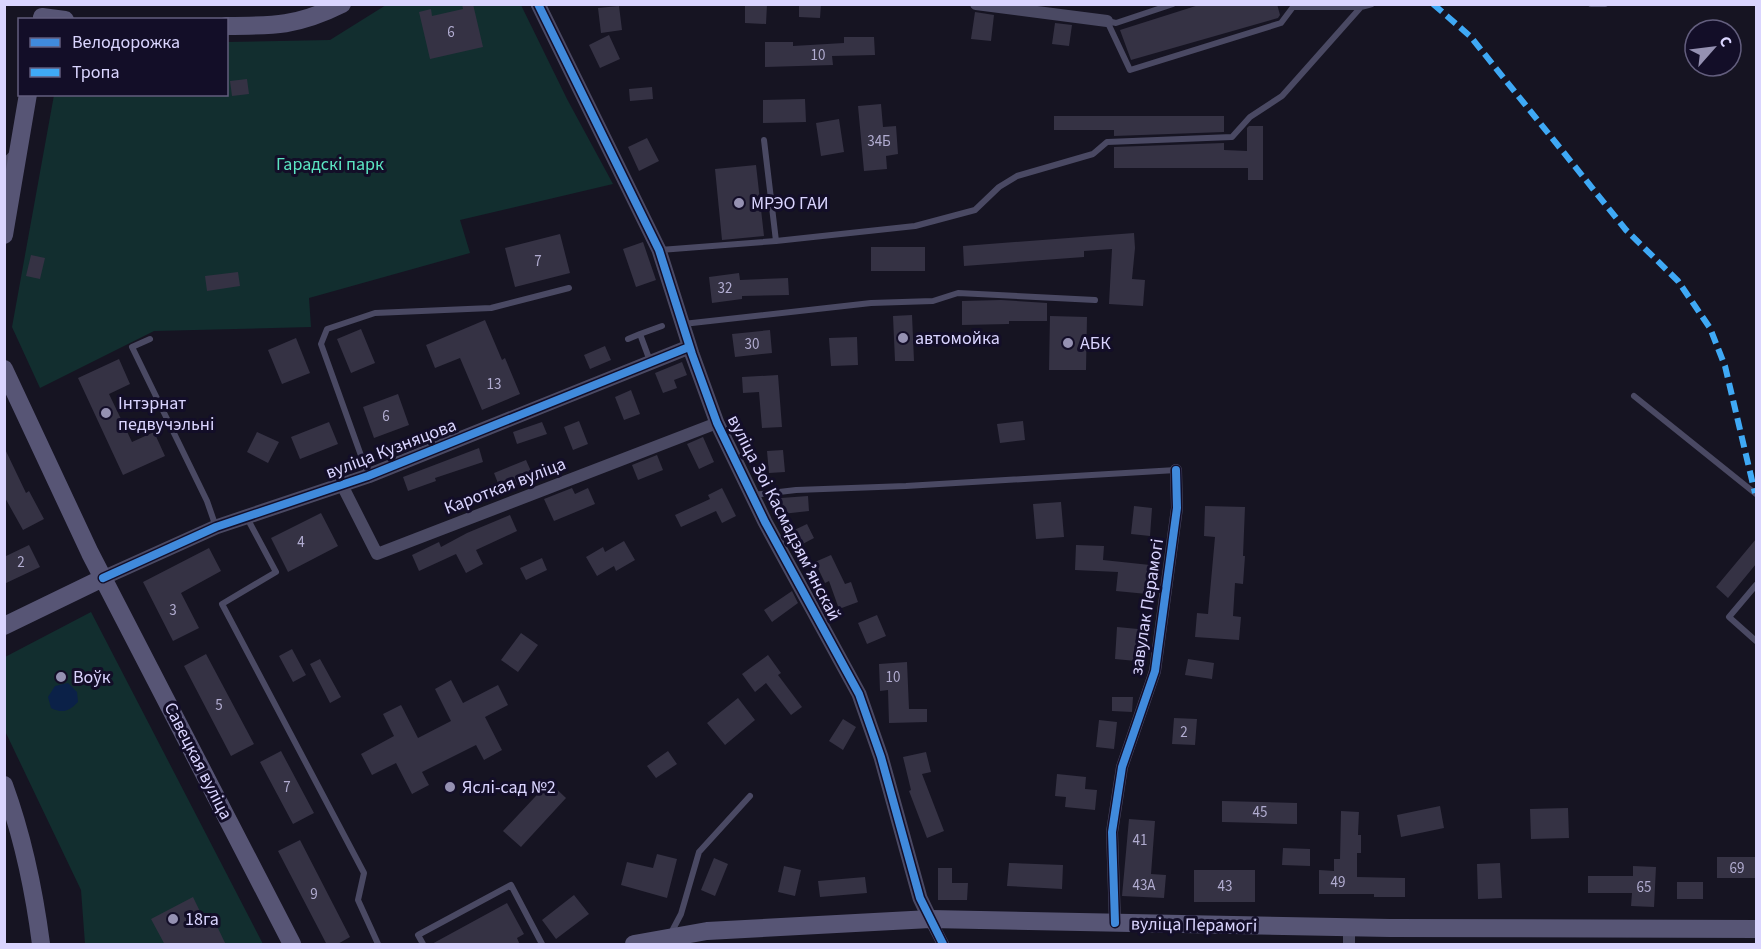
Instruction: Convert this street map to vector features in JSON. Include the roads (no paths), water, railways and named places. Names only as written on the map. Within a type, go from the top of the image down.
[{"type":"main road","points":[[228,26],[270,26],[296,23],[316,17],[342,4]]},
{"type":"main road","points":[[42,14],[57,18]]},
{"type":"main road","points":[[5,228],[28,96]]},
{"type":"main road","name":"Савецкая вуліца","points":[[4,369],[103,578],[292,945]]},
{"type":"main road","points":[[4,626],[103,578]]},
{"type":"main road","points":[[4,785],[19,825],[41,945]]},
{"type":"main road","name":"вуліца Перамогі","points":[[634,945],[670,941],[707,931],[930,919],[1115,923],[1349,936],[1756,929]]},
{"type":"street","name":"вуліца Зоі Касмадзямʼянскай","points":[[538,4],[659,250],[689,347],[717,423],[752,496],[859,694],[882,757],[920,897],[930,919]]},
{"type":"street","points":[[976,4],[1107,21]]},
{"type":"street","points":[[4,166],[20,150]]},
{"type":"street","name":"вуліца Кузняцова","points":[[103,578],[246,516],[368,476],[689,347]]},
{"type":"street","name":"Кароткая вуліца","points":[[342,485],[377,554],[717,423]]},
{"type":"street","name":"завулак Перамогі","points":[[1115,923],[1112,832],[1122,767],[1155,671],[1177,508],[1176,470]]},
{"type":"street","points":[[930,919],[943,945]]},
{"type":"lane","points":[[1107,21],[1116,23],[1173,4]]},
{"type":"lane","points":[[1107,21],[1130,70],[1281,22],[1293,7],[1361,7],[1372,4]]},
{"type":"lane","points":[[1591,4],[1605,4]]},
{"type":"lane","points":[[659,250],[776,241],[915,226],[975,210],[999,187],[1017,176],[1093,154],[1107,142],[1232,137],[1251,117],[1282,96],[1361,7]]},
{"type":"lane","points":[[764,140],[776,241]]},
{"type":"lane","points":[[368,476],[321,344],[327,329],[375,313],[491,308],[569,288]]},
{"type":"lane","points":[[682,324],[871,303],[933,300],[958,292],[1095,300]]},
{"type":"lane","points":[[628,339],[662,326]]},
{"type":"lane","points":[[640,334],[651,362]]},
{"type":"lane","points":[[150,339],[132,347],[207,501],[216,528]]},
{"type":"lane","points":[[1634,396],[1756,494]]},
{"type":"lane","points":[[752,496],[796,490],[918,486],[1176,470]]},
{"type":"lane","points":[[246,516],[276,572],[222,604],[364,873],[358,900],[378,945]]},
{"type":"lane","points":[[1756,585],[1729,617],[1756,641]]},
{"type":"lane","points":[[670,941],[681,914],[699,852],[750,796]]},
{"type":"lane","points":[[423,945],[418,935],[511,885],[542,945]]},
{"type":"water","points":[[68,683],[77,692],[78,702],[66,711],[51,708],[48,697],[55,686]]},
{"type":"place","name":"МРЭО ГАИ","points":[[739,203]]},
{"type":"place","name":"автомойка","points":[[903,338]]},
{"type":"place","name":"АБК","points":[[1068,343]]},
{"type":"place","name":"Інтэрнат педвучэльні","points":[[106,413]]},
{"type":"place","name":"Воўк","points":[[61,677]]},
{"type":"place","name":"Яслі-сад №2","points":[[450,787]]},
{"type":"place","name":"18га","points":[[173,919]]},
{"type":"park label","name":"Гарадскі парк","points":[[330,164]]}]
